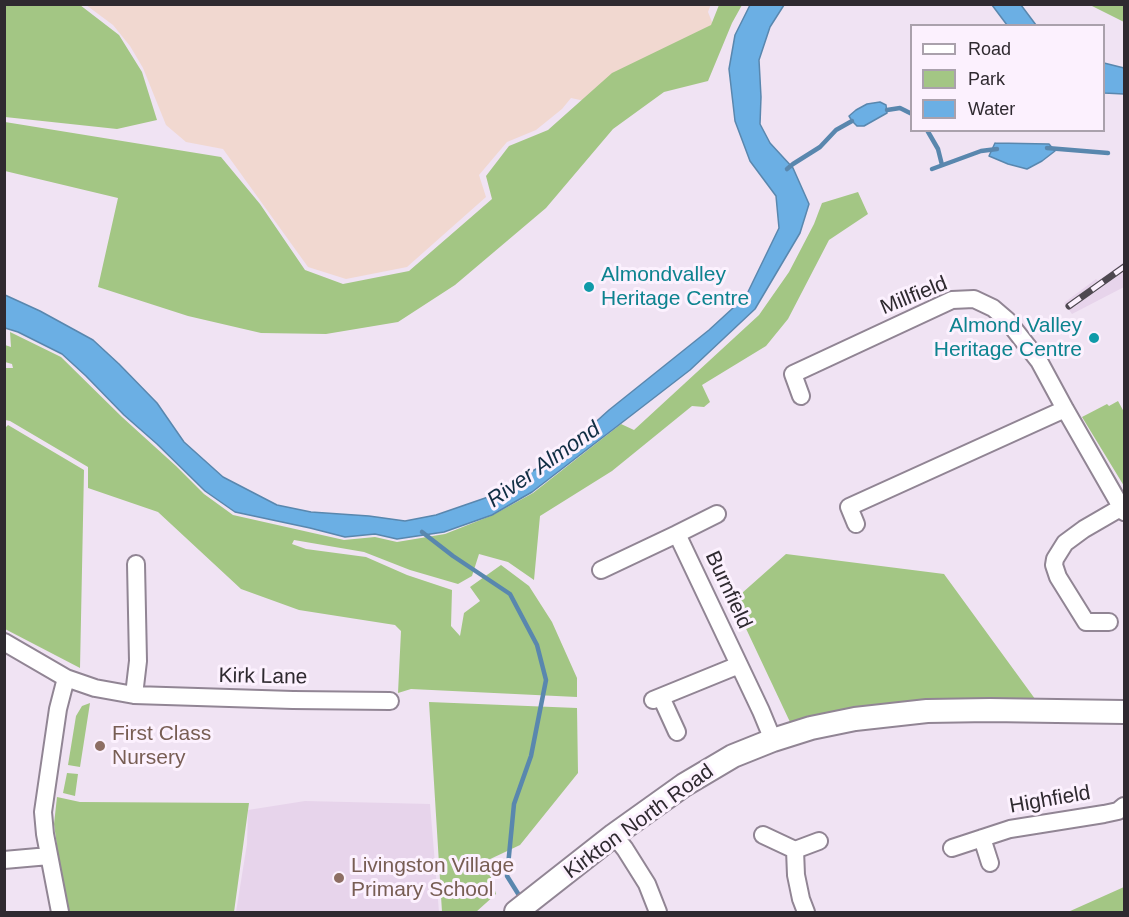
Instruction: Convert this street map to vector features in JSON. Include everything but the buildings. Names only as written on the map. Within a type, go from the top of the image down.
[{"type":"main road","name":"Kirkton North Road","points":[[516,912],[614,835],[684,785],[733,756],[773,740],[855,718],[927,711],[1125,712]]},
{"type":"street","name":"Millfield","points":[[801,396],[793,374],[952,300],[974,299],[993,308],[1007,320],[1039,361],[1123,510],[1084,529],[1065,543],[1054,565],[1058,577],[1086,622],[1109,622]]},
{"type":"street","points":[[856,524],[849,507],[1065,409]]},
{"type":"street","name":"Burnfield","points":[[601,570],[717,514]]},
{"type":"street","name":"Burnfield","points":[[677,534],[773,740]]},
{"type":"street","points":[[134,695],[138,661],[136,564]]},
{"type":"street","name":"Kirk Lane","points":[[4,642],[66,678],[95,688],[134,695],[269,700],[390,701]]},
{"type":"street","points":[[677,732],[657,699],[739,665]]},
{"type":"street","points":[[60,912],[43,812],[58,709],[66,678]]},
{"type":"street","name":"Highfield","points":[[952,848],[1020,827],[1118,811],[1125,806]]},
{"type":"street","points":[[614,835],[647,884],[658,912]]},
{"type":"street","points":[[763,836],[795,850],[819,841]]},
{"type":"street","points":[[982,838],[990,863]]},
{"type":"street","points":[[795,850],[796,875],[806,912]]},
{"type":"street","points":[[4,860],[49,856]]},
{"type":"shaded area","points":[[711,4],[708,12],[714,27],[594,103],[571,98],[562,109],[536,130],[507,142],[479,175],[486,197],[407,267],[346,279],[308,267],[223,149],[186,142],[166,125],[143,68],[130,46],[113,25],[86,5]]},
{"type":"shaded area","points":[[1124,262],[1124,287],[1072,314],[1064,303]]},
{"type":"shaded area","name":"Livingston Village Primary School","points":[[305,801],[430,804],[439,912],[236,912],[247,844],[248,810]]},
{"type":"green space","points":[[5,5],[80,5],[119,35],[142,72],[157,120],[117,129],[5,117]]},
{"type":"green space","points":[[719,5],[742,5],[708,81],[664,92],[613,129],[546,208],[455,285],[398,322],[326,334],[261,333],[188,316],[98,287],[118,198],[5,171],[5,122],[221,157],[260,204],[305,270],[343,284],[409,271],[492,199],[486,176],[509,146],[548,130],[612,73],[711,25]]},
{"type":"green space","points":[[1090,5],[1124,5],[1124,22]]},
{"type":"green space","points":[[858,192],[868,214],[829,240],[788,319],[766,346],[702,385],[710,402],[704,407],[692,406],[612,471],[540,516],[534,580],[508,562],[479,554],[472,576],[458,584],[410,570],[364,552],[294,540],[292,544],[306,549],[366,557],[407,575],[452,590],[451,626],[460,636],[464,613],[480,601],[470,587],[501,565],[529,586],[552,622],[577,678],[577,697],[411,689],[398,693],[401,631],[395,625],[299,610],[241,589],[158,512],[88,488],[88,467],[5,420],[5,368],[13,368],[12,364],[5,362],[5,345],[11,347],[10,332],[61,357],[204,494],[233,515],[344,540],[375,537],[397,542],[445,534],[493,515],[533,493],[621,424],[634,430],[759,315],[789,272],[814,224],[822,203]]},
{"type":"green space","points":[[1118,401],[1124,412],[1124,486],[1082,417]]},
{"type":"green space","points":[[8,425],[84,470],[80,668],[5,629],[4,429]]},
{"type":"green space","points":[[786,554],[944,574],[1038,703],[849,709],[790,722],[733,601]]},
{"type":"green space","points":[[429,702],[577,708],[578,773],[520,845],[486,861],[496,894],[476,912],[442,912]]},
{"type":"green space","points":[[90,703],[80,767],[68,765],[76,716],[82,706]]},
{"type":"green space","points":[[67,773],[78,774],[75,796],[63,793]]},
{"type":"green space","points":[[57,797],[80,802],[249,803],[234,912],[69,912],[54,824]]},
{"type":"green space","points":[[1124,887],[1124,912],[1068,912]]},
{"type":"water","name":"River Almond","points":[[750,5],[784,5],[770,27],[759,60],[760,124],[770,143],[793,168],[809,204],[800,233],[755,309],[690,370],[532,492],[492,515],[444,532],[397,539],[375,534],[345,537],[235,512],[205,491],[62,354],[5,328],[5,295],[93,340],[157,403],[184,442],[223,477],[277,505],[311,512],[405,521],[436,515],[491,496],[536,469],[579,437],[709,330],[746,296],[779,228],[776,196],[750,161],[735,121],[729,69],[735,35]]},
{"type":"water","points":[[992,5],[1021,5],[1035,24],[1006,24]]},
{"type":"water","points":[[1105,63],[1124,68],[1124,94],[1105,93]]},
{"type":"water","points":[[880,102],[886,105],[887,113],[864,126],[857,126],[849,116],[867,104]]},
{"type":"water","points":[[995,143],[1049,144],[1055,151],[1027,169],[989,156]]},
{"type":"waterway","points":[[887,110],[900,108],[910,113]]},
{"type":"waterway","points":[[787,169],[820,147],[836,130],[852,121]]},
{"type":"waterway","points":[[928,132],[938,149],[942,165]]},
{"type":"waterway","points":[[1047,148],[1108,153]]},
{"type":"waterway","points":[[932,169],[981,151],[997,149]]},
{"type":"waterway","points":[[422,532],[510,594],[537,645],[546,680],[531,756],[514,804],[507,876],[522,900]]},
{"type":"railway","points":[[1069,306],[1124,267]]},
{"type":"place","name":"Almondvalley Heritage Centre","points":[[589,287]]},
{"type":"place","name":"Almond Valley Heritage Centre","points":[[1094,338]]},
{"type":"place","name":"First Class Nursery","points":[[100,746]]},
{"type":"place","name":"Livingston Village Primary School","points":[[339,878]]}]
